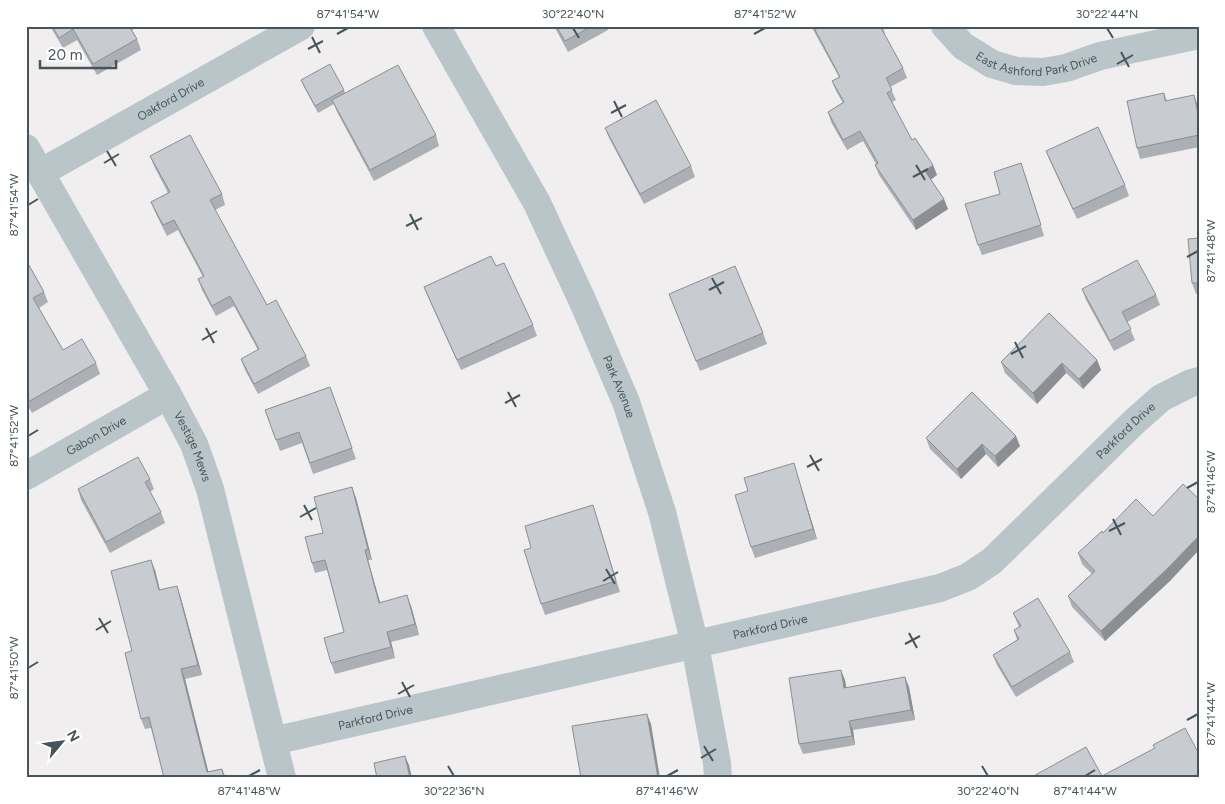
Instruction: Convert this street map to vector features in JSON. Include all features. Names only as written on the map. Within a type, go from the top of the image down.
[{"type":"street","name":"Oakford Drive","points":[[40,173],[301,26]]},
{"type":"street","name":"Park Avenue","points":[[436,26],[537,203],[583,302],[626,402],[662,512],[695,645],[717,763],[718,778]]},
{"type":"street","name":"East Ashford Park Drive","points":[[945,26],[963,46],[992,64],[1016,72],[1043,72],[1066,68],[1100,56],[1199,35]]},
{"type":"street","name":"Vestige Mews","points":[[26,148],[168,395],[194,444],[210,489],[282,778]]},
{"type":"street","name":"Parkford Drive","points":[[273,742],[940,588],[968,577],[992,561],[1161,398],[1191,383],[1199,382]]},
{"type":"street","name":"Gabon Drive","points":[[26,476],[168,395]]},
{"type":"building","points":[[52,26],[129,26],[137,39],[93,64],[73,29],[59,38]]},
{"type":"building","points":[[556,26],[592,26],[565,41]]},
{"type":"building","points":[[813,26],[880,26],[903,68],[886,78],[892,90],[887,93],[912,140],[915,138],[933,165],[925,171],[944,199],[913,220],[875,165],[878,163],[860,131],[843,140],[828,112],[844,102],[832,81],[840,77]]},
{"type":"building","points":[[330,64],[344,90],[315,106],[301,80]]},
{"type":"building","points":[[398,65],[436,135],[370,170],[332,100]]},
{"type":"building","points":[[1164,93],[1165,101],[1194,95],[1199,118],[1199,135],[1137,148],[1127,101]]},
{"type":"building","points":[[656,100],[691,166],[640,194],[605,128]]},
{"type":"building","points":[[1098,127],[1125,185],[1073,209],[1046,151]]},
{"type":"building","points":[[190,135],[222,194],[210,200],[267,305],[276,300],[306,356],[254,384],[241,359],[259,349],[230,296],[212,306],[198,279],[204,276],[174,220],[163,225],[151,202],[170,192],[150,156]]},
{"type":"building","points":[[1021,163],[1041,225],[978,245],[965,204],[1000,194],[994,172]]},
{"type":"building","points":[[1199,238],[1199,283],[1192,283],[1188,239]]},
{"type":"building","points":[[491,256],[496,266],[504,263],[533,325],[457,360],[424,287]]},
{"type":"building","points":[[26,260],[44,292],[33,298],[63,350],[82,339],[96,363],[28,402],[26,399]]},
{"type":"building","points":[[1137,260],[1156,295],[1122,312],[1131,329],[1110,341],[1082,289]]},
{"type":"building","points":[[735,266],[763,333],[696,361],[669,294]]},
{"type":"building","points":[[1049,313],[1097,360],[1079,379],[1062,363],[1033,393],[1001,362]]},
{"type":"building","points":[[330,387],[352,448],[310,463],[299,432],[276,440],[265,410]]},
{"type":"building","points":[[972,392],[1016,436],[995,456],[982,444],[957,469],[926,438]]},
{"type":"building","points":[[138,457],[150,479],[145,482],[161,512],[106,542],[78,489]]},
{"type":"building","points":[[794,463],[813,529],[751,547],[735,495],[748,491],[744,478]]},
{"type":"building","points":[[1183,484],[1199,499],[1199,536],[1101,631],[1068,596],[1095,571],[1078,553],[1102,531],[1103,533],[1136,499],[1153,516]]},
{"type":"building","points":[[352,487],[368,549],[365,550],[379,603],[407,595],[415,624],[387,632],[391,647],[331,663],[324,638],[344,632],[325,560],[312,563],[305,537],[323,533],[314,497]]},
{"type":"building","points":[[593,505],[616,581],[541,604],[524,550],[531,548],[525,526]]},
{"type":"building","points":[[151,560],[159,590],[177,586],[198,665],[181,669],[207,772],[222,769],[224,778],[164,778],[149,717],[141,719],[125,653],[132,651],[111,571]]},
{"type":"building","points":[[1038,598],[1070,652],[1012,687],[993,655],[1019,639],[1014,630],[1021,626],[1013,613]]},
{"type":"building","points":[[841,670],[844,688],[905,677],[911,710],[849,721],[852,736],[799,744],[789,678]]},
{"type":"building","points":[[647,714],[658,778],[581,778],[572,726]]},
{"type":"building","points":[[1185,728],[1199,754],[1199,778],[1030,778],[1086,747],[1102,776],[1155,748],[1153,745]]},
{"type":"building","points":[[405,756],[410,778],[377,778],[374,763]]}]
